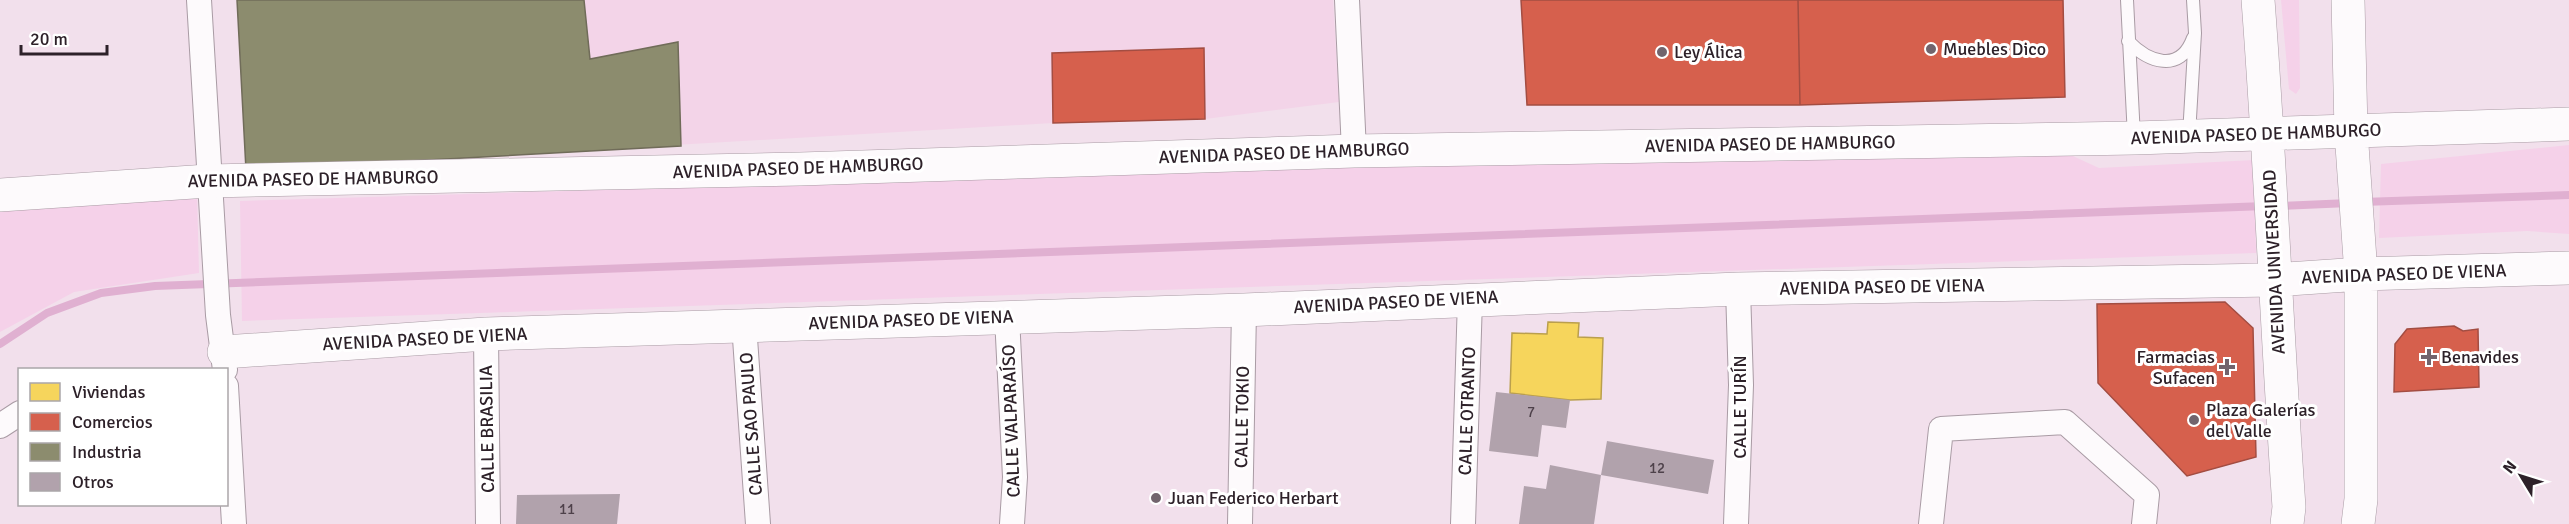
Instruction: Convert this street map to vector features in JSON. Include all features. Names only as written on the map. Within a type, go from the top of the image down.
[{"type":"street","points":[[199,0],[208,181],[218,315],[225,360]]},
{"type":"street","points":[[1347,0],[1354,151]]},
{"type":"street","name":"AVENIDA UNIVERSIDAD","points":[[2258,0],[2270,171],[2273,280],[2289,507],[2287,524]]},
{"type":"street","points":[[2348,0],[2351,131],[2361,274],[2361,499],[2358,524]]},
{"type":"street","name":"AVENIDA PASEO DE HAMBURGO","points":[[0,195],[208,181],[800,169],[1354,151],[2189,137],[2569,124]]},
{"type":"street","name":"AVENIDA PASEO DE VIENA","points":[[225,360],[486,334],[744,324],[1244,310],[1470,298],[1738,289],[2273,280],[2361,274],[2569,268]]},
{"type":"street","name":"CALLE TURÍN","points":[[1736,524],[1741,385],[1738,289]]},
{"type":"street","name":"CALLE OTRANTO","points":[[1463,524],[1470,298]]},
{"type":"street","name":"CALLE TOKIO","points":[[1240,524],[1244,310]]},
{"type":"street","name":"CALLE VALPARAÍSO","points":[[1007,317],[1015,477],[1012,524]]},
{"type":"street","name":"CALLE SAO PAULO","points":[[744,324],[758,524]]},
{"type":"street","name":"CALLE BRASILIA","points":[[486,334],[488,524]]},
{"type":"street","points":[[0,426],[18,414]]},
{"type":"street","points":[[228,415],[234,524]]},
{"type":"street","points":[[1931,524],[1941,429],[2065,422],[2147,495],[2144,524]]},
{"type":"lane","points":[[2127,0],[2134,138]]},
{"type":"lane","points":[[2189,137],[2194,33],[2193,0]]},
{"type":"lane","points":[[2128,41],[2144,56],[2164,61],[2184,52],[2194,33]]},
{"type":"shaded area","points":[[237,0],[1333,0],[1339,102],[1205,119],[1053,123],[246,170]]},
{"type":"shaded area","points":[[2281,0],[2299,0],[2300,88],[2296,94],[2289,89]]},
{"type":"shaded area","points":[[2569,145],[2569,234],[2527,231],[2379,238],[2381,164]]},
{"type":"shaded area","points":[[2051,146],[2099,168],[2254,160],[2256,253],[242,321],[240,201]]},
{"type":"shaded area","points":[[197,192],[199,273],[74,292],[0,332],[0,206]]},
{"type":"building: Viviendas","points":[[1548,322],[1579,323],[1578,337],[1603,338],[1601,399],[1570,400],[1510,393],[1512,333],[1547,334]]},
{"type":"building: Comercios","name":"Ley Álica","points":[[1521,0],[1798,0],[1800,105],[1527,105]]},
{"type":"building: Comercios","name":"Muebles Dico","points":[[1798,0],[2063,0],[2065,97],[1800,105]]},
{"type":"building: Comercios","points":[[1204,48],[1205,119],[1053,123],[1052,53]]},
{"type":"building: Comercios","name":"Plaza Galerías del Valle","points":[[2225,302],[2253,328],[2256,457],[2187,476],[2098,383],[2097,304]]},
{"type":"building: Comercios","points":[[2454,326],[2463,331],[2478,329],[2479,387],[2394,392],[2395,344],[2407,329]]},
{"type":"building: Industria","points":[[237,0],[584,0],[590,59],[678,42],[681,146],[246,170]]},
{"type":"building: Otros","points":[[1496,392],[1570,400],[1566,428],[1542,425],[1538,457],[1489,451]]},
{"type":"building: Otros","points":[[1607,441],[1714,460],[1708,494],[1601,475]]},
{"type":"building: Otros","points":[[1550,465],[1601,475],[1594,524],[1519,524],[1524,486],[1546,489]]},
{"type":"building: Otros","points":[[620,494],[617,524],[516,524],[517,495]]},
{"type":"waterway","points":[[2362,202],[2569,195]]},
{"type":"waterway","points":[[2278,206],[2349,203]]},
{"type":"waterway","points":[[0,344],[47,313],[101,293],[155,286],[2265,206]]},
{"type":"place","name":"Muebles Dico","points":[[1931,49]]},
{"type":"place","name":"Ley Álica","points":[[1662,52]]},
{"type":"place","name":"Benavides","points":[[2429,357]]},
{"type":"place","name":"Farmacias Sufacen","points":[[2227,367]]},
{"type":"place","name":"Plaza Galerías del Valle","points":[[2194,420]]},
{"type":"place","name":"Juan Federico Herbart","points":[[1156,498]]}]
